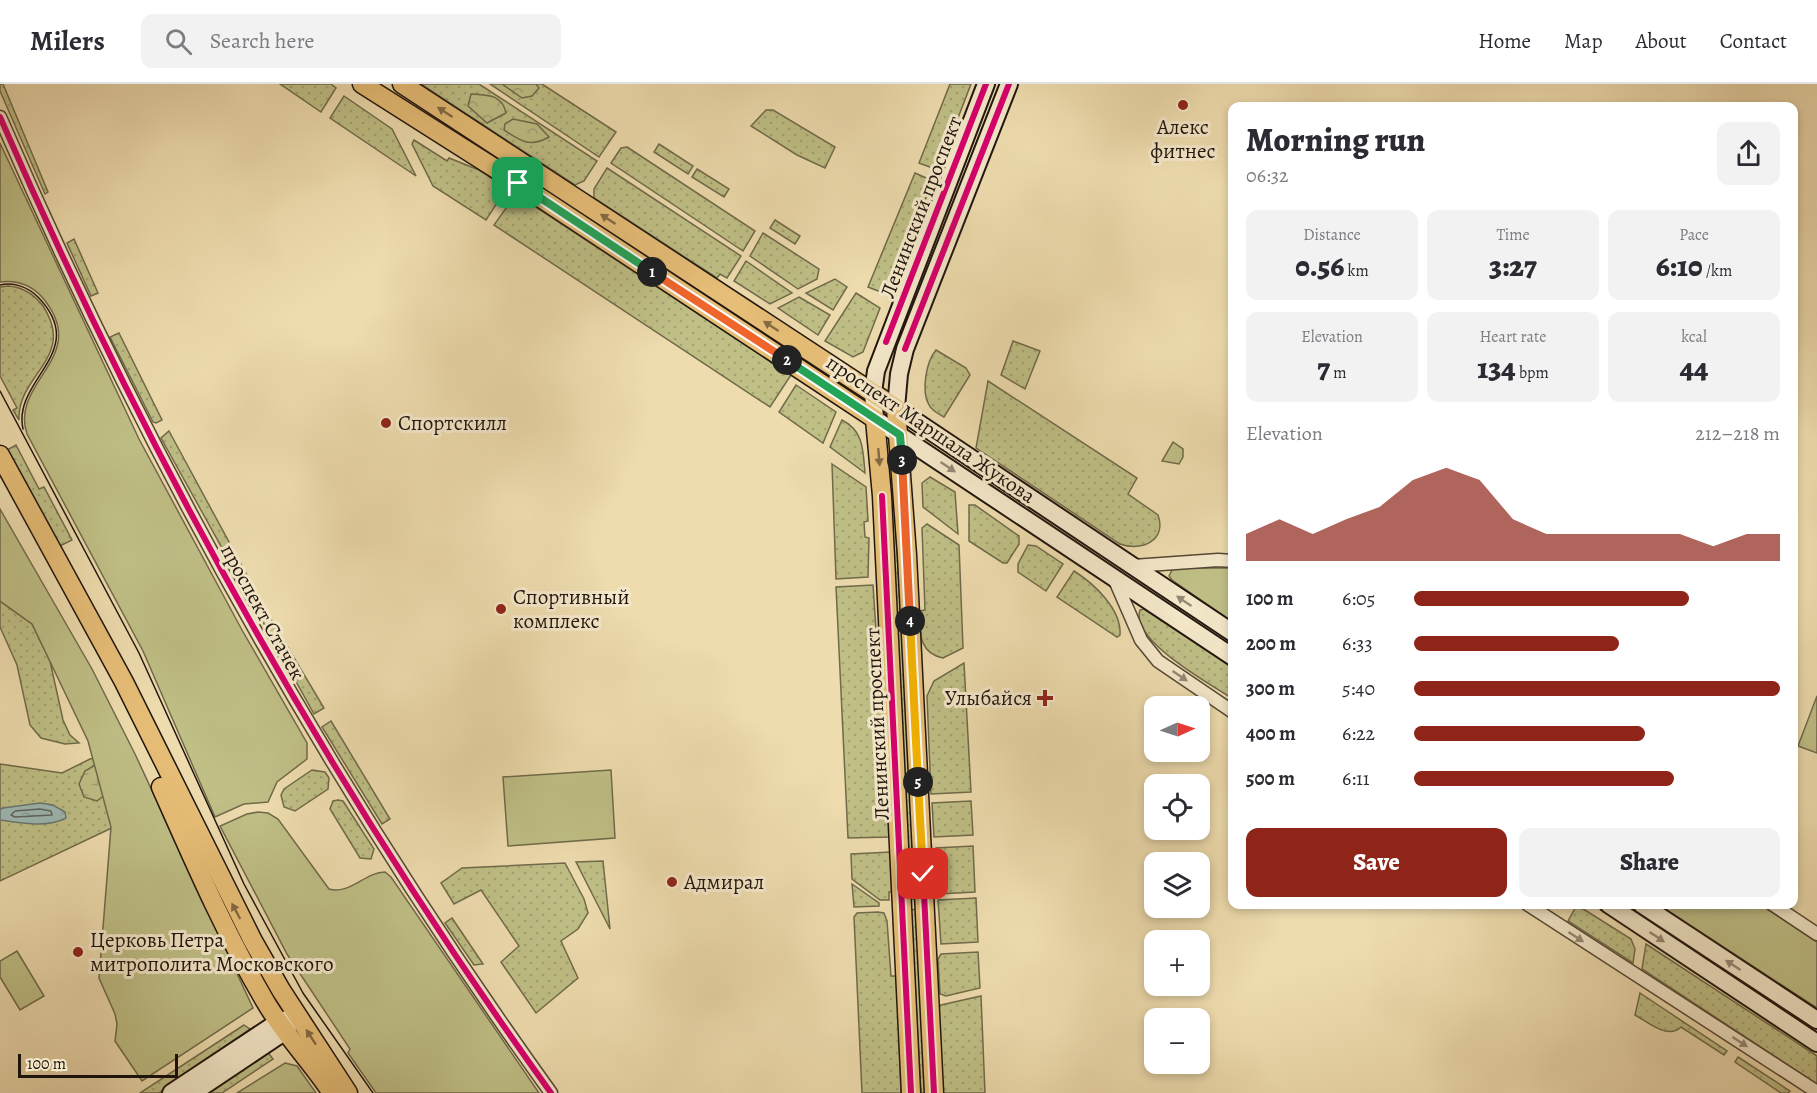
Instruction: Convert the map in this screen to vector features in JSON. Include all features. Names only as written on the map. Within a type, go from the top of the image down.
[{"type":"main road","name":"проспект Маршала Жукова","points":[[362,84],[518,183],[1228,654]]},
{"type":"main road","name":"проспект Маршала Жукова","points":[[402,84],[873,392],[1228,630]]},
{"type":"main road","name":"Ленинский проспект","points":[[911,1093],[883,507],[873,392],[876,371],[886,342],[986,84]]},
{"type":"main road","name":"Ленинский проспект","points":[[934,1093],[897,408],[899,374],[905,349],[1009,84]]},
{"type":"main road","points":[[0,455],[124,682],[227,893],[297,1016],[348,1093]]},
{"type":"main road","points":[[0,480],[101,661],[233,942],[281,1027],[308,1058],[332,1093]]},
{"type":"main road","points":[[1616,909],[1817,1043]]},
{"type":"main road","points":[[1649,909],[1817,1020]]},
{"type":"main road","points":[[193,1093],[297,1016]]},
{"type":"main road","points":[[171,1093],[281,1027]]},
{"type":"street","name":"проспект Стачек","points":[[0,117],[66,266],[144,426],[251,626],[309,728],[404,879],[551,1093]]},
{"type":"street","points":[[1133,566],[1228,561]]},
{"type":"street","points":[[1114,578],[1148,652],[1228,709]]},
{"type":"street","points":[[1535,909],[1817,1092]]},
{"type":"street","points":[[1780,909],[1817,934]]},
{"type":"green space","points":[[0,84],[3,84],[48,192],[45,194],[0,91]]},
{"type":"green space","points":[[280,84],[331,84],[336,88],[321,112]]},
{"type":"green space","points":[[421,84],[479,84],[597,161],[584,181],[575,185]]},
{"type":"green space","points":[[490,84],[542,84],[616,132],[599,157]]},
{"type":"green space","points":[[502,84],[536,84],[539,88],[532,96],[522,98]]},
{"type":"green space","points":[[950,84],[971,84],[938,170],[919,163]]},
{"type":"green space","points":[[471,94],[488,95],[497,99],[506,113],[487,123],[468,106]]},
{"type":"green space","points":[[344,96],[392,129],[416,176],[330,118]]},
{"type":"green space","points":[[766,110],[773,110],[835,147],[825,168],[797,155],[751,126]]},
{"type":"green space","points":[[513,119],[537,124],[549,137],[531,143],[520,140],[504,130],[505,124]]},
{"type":"green space","points":[[414,140],[447,161],[449,158],[479,170],[507,188],[486,220],[433,186],[412,144]]},
{"type":"green space","points":[[0,143],[139,439],[242,630],[307,743],[307,759],[277,782],[268,802],[244,804],[215,817],[143,651],[27,434],[25,415],[29,399],[55,353],[59,336],[55,318],[38,293],[23,284],[0,282]]},
{"type":"green space","points":[[659,144],[693,166],[688,174],[654,152]]},
{"type":"green space","points":[[627,147],[755,231],[743,251],[611,163],[621,148]]},
{"type":"green space","points":[[607,168],[741,256],[727,278],[720,274],[717,278],[594,198],[594,189]]},
{"type":"green space","points":[[697,169],[729,189],[724,197],[692,177]]},
{"type":"green space","points":[[915,173],[933,181],[886,294],[868,287]]},
{"type":"green space","points":[[516,194],[791,375],[770,407],[494,225]]},
{"type":"green space","points":[[775,220],[800,236],[795,244],[770,228]]},
{"type":"green space","points":[[763,233],[819,269],[817,279],[798,289],[750,256]]},
{"type":"green space","points":[[74,239],[98,293],[91,296],[67,243]]},
{"type":"green space","points":[[746,261],[792,293],[770,304],[734,281]]},
{"type":"green space","points":[[835,279],[847,287],[833,310],[806,293]]},
{"type":"green space","points":[[8,286],[32,295],[43,306],[52,324],[53,339],[50,353],[27,390],[21,404],[19,420],[13,410],[17,408],[0,376],[0,287]]},
{"type":"green space","points":[[856,293],[880,308],[863,352],[853,357],[825,341]]},
{"type":"green space","points":[[799,297],[830,315],[818,335],[778,308]]},
{"type":"green space","points":[[119,333],[162,420],[156,423],[153,422],[110,337]]},
{"type":"green space","points":[[1013,341],[1040,351],[1025,389],[1001,375]]},
{"type":"green space","points":[[936,350],[966,368],[970,375],[944,417],[930,407],[925,392],[927,369]]},
{"type":"green space","points":[[988,381],[1137,478],[1128,494],[1158,515],[1160,524],[1156,537],[1144,545],[1120,544],[976,448]]},
{"type":"green space","points":[[796,385],[836,412],[823,443],[779,412]]},
{"type":"green space","points":[[842,420],[855,430],[861,442],[865,473],[830,447]]},
{"type":"green space","points":[[169,431],[269,616],[324,708],[314,714],[161,438]]},
{"type":"green space","points":[[1173,442],[1183,449],[1183,457],[1179,464],[1162,461]]},
{"type":"green space","points":[[16,445],[39,489],[44,487],[72,540],[58,547],[7,450]]},
{"type":"green space","points":[[832,464],[866,487],[868,521],[864,522],[865,537],[869,538],[868,577],[836,579]]},
{"type":"green space","points":[[930,477],[955,492],[958,534],[923,507],[922,483]]},
{"type":"green space","points":[[890,493],[894,493],[916,899],[911,899]]},
{"type":"green space","points":[[969,505],[975,505],[1019,536],[1019,544],[1007,563],[1003,563],[969,541]]},
{"type":"green space","points":[[0,509],[92,669],[135,754],[253,1008],[142,1081],[115,1041],[117,1024],[115,1014],[99,978],[111,827],[88,741],[32,624],[0,601]]},
{"type":"green space","points":[[927,524],[959,545],[963,648],[943,658],[929,651],[920,633],[919,611],[925,610],[922,528]]},
{"type":"green space","points":[[1028,545],[1036,546],[1063,564],[1046,591],[1018,572],[1018,564]]},
{"type":"green space","points":[[1173,568],[1228,568],[1228,619],[1172,580],[1169,576]]},
{"type":"green space","points":[[1074,571],[1089,582],[1111,606],[1119,625],[1120,635],[1117,637],[1057,597]]},
{"type":"green space","points":[[873,585],[876,630],[881,630],[890,837],[848,838],[836,587]]},
{"type":"green space","points":[[0,601],[32,624],[50,661],[63,720],[70,735],[79,743],[65,744],[41,738],[30,725],[17,665],[0,627]]},
{"type":"green space","points":[[1144,609],[1228,665],[1228,696],[1191,673],[1159,648],[1147,635],[1140,622],[1140,610]]},
{"type":"green space","points":[[964,663],[971,792],[931,794],[927,696],[934,681]]},
{"type":"green space","points":[[1817,696],[1817,753],[1798,746]]},
{"type":"green space","points":[[331,721],[390,819],[382,824],[322,727]]},
{"type":"green space","points":[[119,753],[139,815],[0,881],[0,764],[62,773],[90,759]]},
{"type":"green space","points":[[97,764],[120,783],[97,801],[84,797],[79,784],[85,771]]},
{"type":"green space","points":[[312,770],[325,772],[329,778],[328,789],[295,811],[284,807],[281,795],[284,789]]},
{"type":"green space","points":[[611,770],[615,838],[508,846],[503,777]]},
{"type":"green space","points":[[333,801],[343,801],[374,849],[371,859],[360,858],[330,809]]},
{"type":"green space","points":[[971,801],[973,835],[934,837],[932,803]]},
{"type":"green space","points":[[268,813],[278,819],[329,889],[344,889],[378,873],[385,872],[391,877],[539,1093],[376,1093],[348,1053],[350,1049],[287,954],[220,826],[247,814]]},
{"type":"green space","points":[[973,846],[975,892],[938,894],[936,848]]},
{"type":"green space","points":[[891,852],[893,892],[889,892],[889,900],[880,900],[852,879],[851,854]]},
{"type":"green space","points":[[603,861],[610,929],[576,862]]},
{"type":"green space","points":[[565,863],[584,899],[588,913],[578,929],[561,941],[578,978],[536,1013],[501,962],[519,946],[481,890],[454,904],[441,883],[462,868]]},
{"type":"green space","points":[[852,884],[879,903],[879,906],[854,907]]},
{"type":"green space","points":[[976,898],[978,942],[941,944],[938,900]]},
{"type":"green space","points":[[916,909],[925,1093],[921,1093],[911,910]]},
{"type":"green space","points":[[1575,909],[1583,909],[1631,939],[1635,949],[1633,963],[1568,921]]},
{"type":"green space","points":[[1665,909],[1767,909],[1817,942],[1817,1008]]},
{"type":"green space","points":[[857,913],[884,913],[887,921],[891,976],[897,976],[901,1093],[862,1093],[854,917]]},
{"type":"green space","points":[[452,918],[483,964],[474,965],[445,923]]},
{"type":"green space","points":[[1646,944],[1817,1056],[1817,1084],[1642,969]]},
{"type":"green space","points":[[17,951],[44,996],[20,1010],[0,977],[0,961]]},
{"type":"green space","points":[[978,952],[980,988],[946,996],[940,994],[938,959],[941,954]]},
{"type":"green space","points":[[1640,993],[1727,1051],[1724,1055],[1681,1027],[1676,1031],[1664,1031],[1635,1015]]},
{"type":"green space","points":[[981,996],[985,1093],[942,1093],[938,1009],[941,1005]]},
{"type":"green space","points":[[244,1025],[253,1031],[159,1093],[140,1093]]},
{"type":"green space","points":[[267,1051],[273,1059],[222,1093],[204,1093]]},
{"type":"green space","points":[[1738,1057],[1790,1091],[1781,1093],[1735,1062]]},
{"type":"green space","points":[[285,1063],[297,1066],[316,1093],[237,1093]]},
{"type":"water","points":[[40,803],[53,805],[65,812],[66,818],[42,824],[0,820],[0,810],[3,808]]},
{"type":"tram line","points":[[0,285],[16,285],[34,293],[52,316],[56,334],[54,350],[28,395],[23,411],[23,429]]},
{"type":"tram line","points":[[0,391],[139,653],[244,884],[303,993],[373,1093]]},
{"type":"cycle path","points":[[886,342],[986,84]]},
{"type":"cycle path","points":[[905,349],[1009,84]]},
{"type":"cycle path","points":[[0,117],[118,372],[249,620],[393,860],[470,977],[551,1093]]},
{"type":"cycle path","points":[[882,496],[911,1093]]},
{"type":"cycle path","points":[[907,555],[934,1093]]},
{"type":"place","name":"Алекс фитнес","points":[[1183,105]]},
{"type":"place","name":"Спортскилл","points":[[386,423]]},
{"type":"place","name":"Спортивный комплекс","points":[[501,609]]},
{"type":"place","name":"Улыбайся","points":[[1045,698]]},
{"type":"place","name":"Адмирал","points":[[672,882]]},
{"type":"place","name":"Церковь Петра митрополита Московского","points":[[78,952]]},
{"type":"route","points":[[518,183],[900,435],[923,874]]}]
